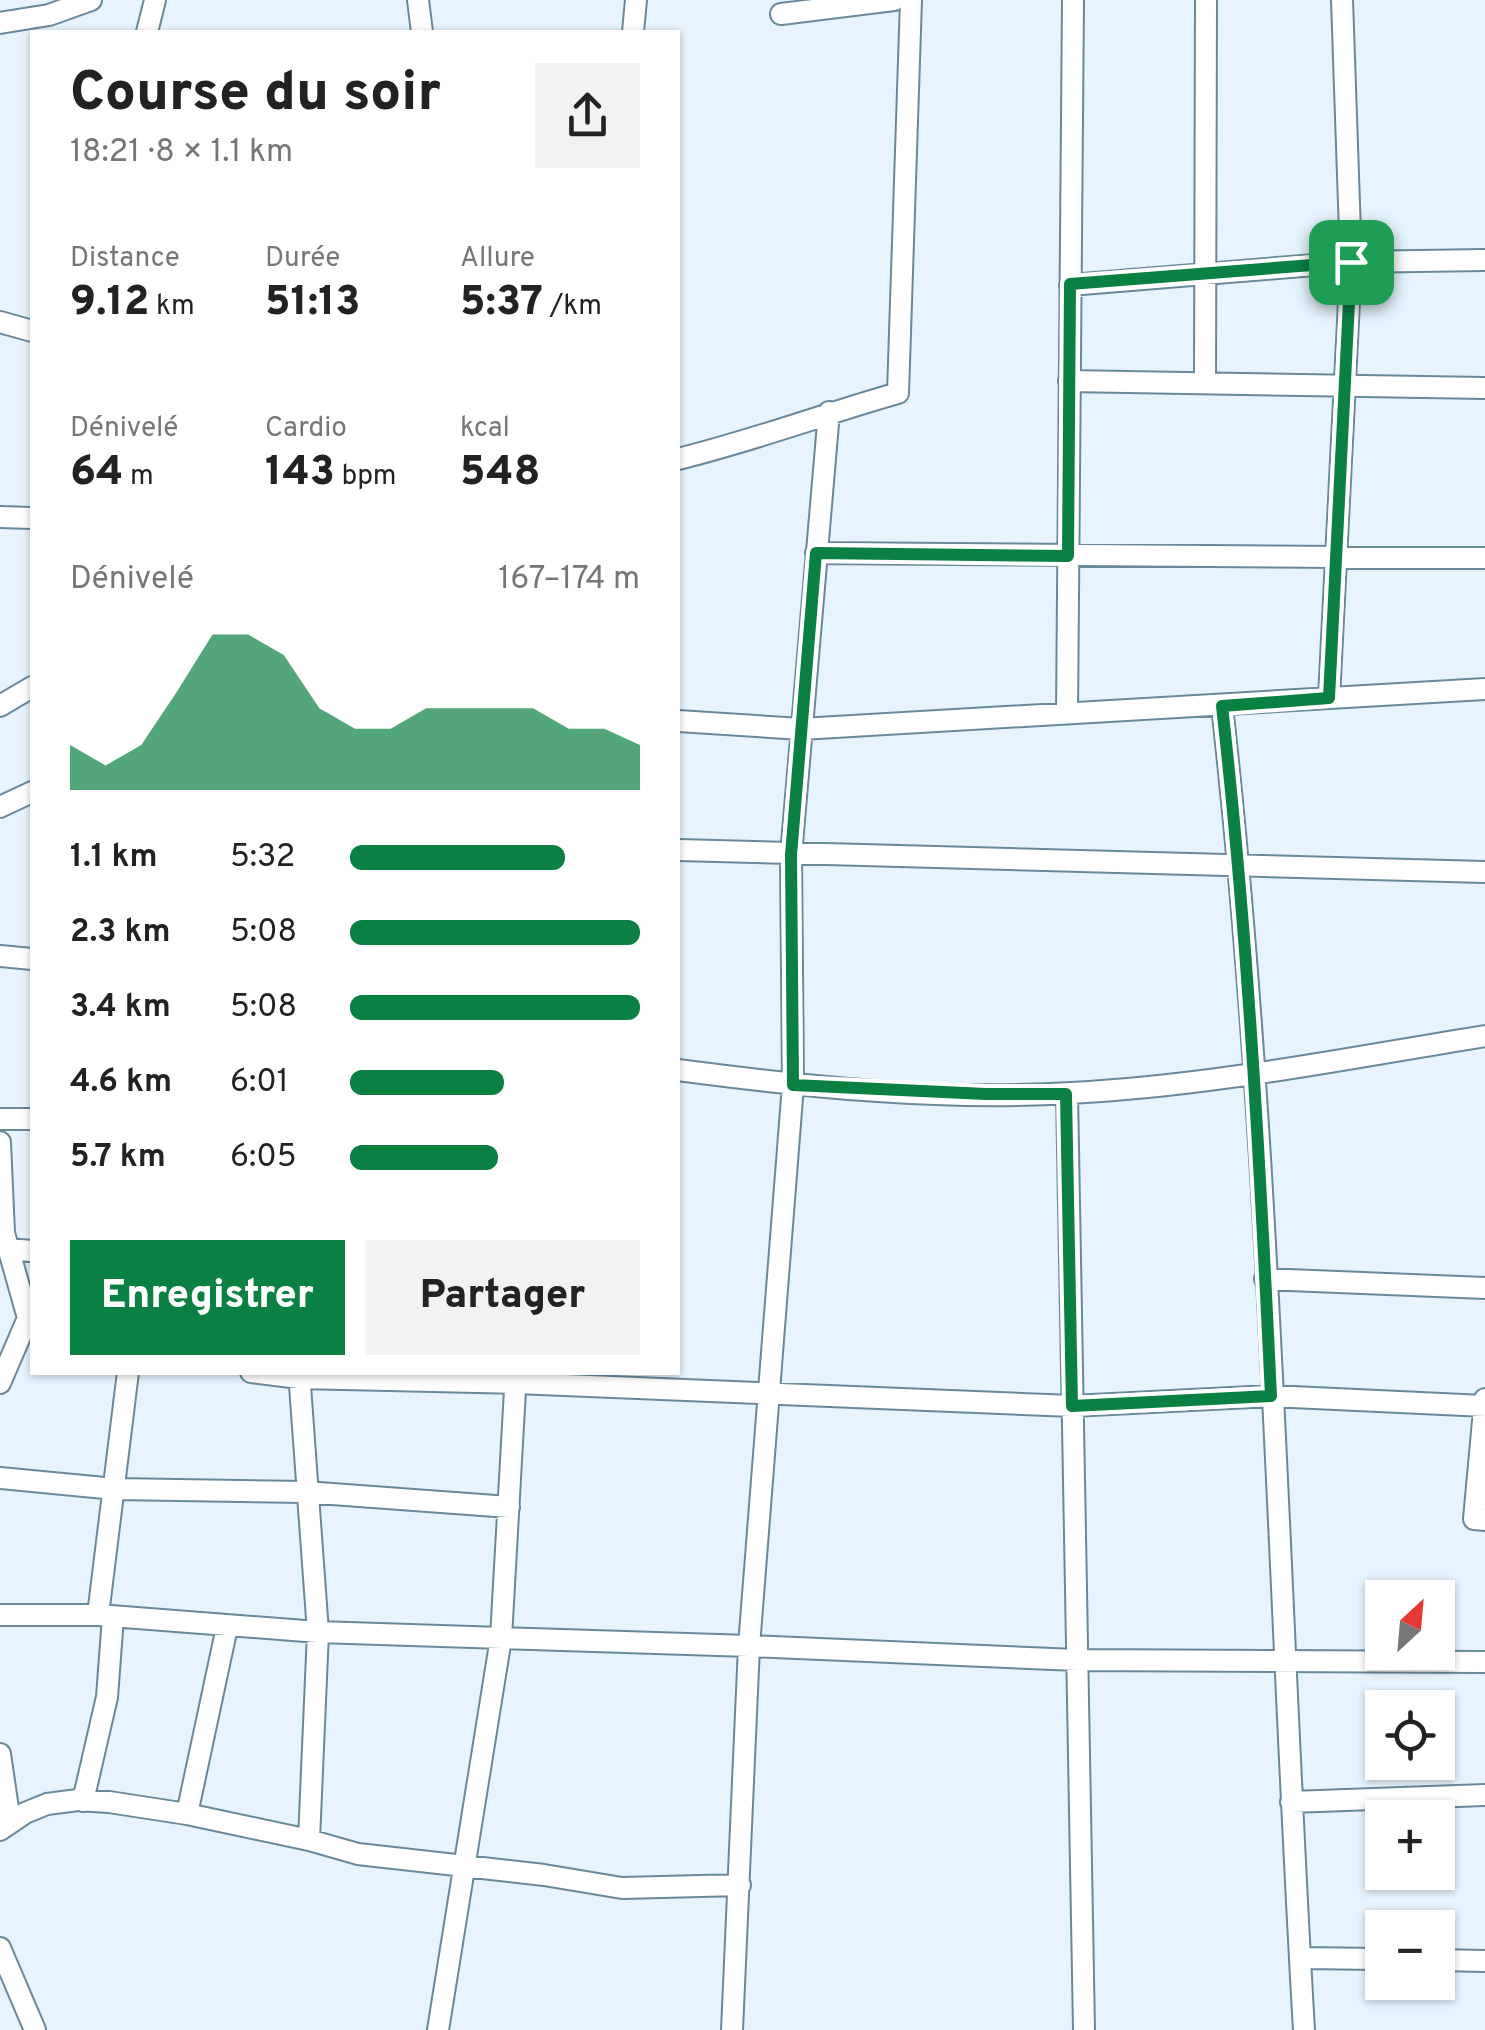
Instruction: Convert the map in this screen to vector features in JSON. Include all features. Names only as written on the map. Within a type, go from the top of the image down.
[{"type":"street","points":[[0,23],[50,15],[92,0]]},
{"type":"street","points":[[148,30],[156,0]]},
{"type":"street","points":[[418,0],[422,30]]},
{"type":"street","points":[[633,30],[636,0]]},
{"type":"street","points":[[780,14],[894,0]]},
{"type":"street","points":[[680,459],[898,393],[911,0]]},
{"type":"street","points":[[1066,714],[1073,0]]},
{"type":"street","points":[[1205,383],[1206,0]]},
{"type":"street","points":[[1329,698],[1351,262],[1342,0]]},
{"type":"street","points":[[1070,284],[1351,262],[1485,260]]},
{"type":"street","points":[[0,322],[30,330]]},
{"type":"street","points":[[1069,381],[1485,388]]},
{"type":"street","points":[[732,2030],[748,1646],[793,1085],[791,855],[829,412]]},
{"type":"street","points":[[0,517],[30,518]]},
{"type":"street","points":[[816,553],[1485,558]]},
{"type":"street","points":[[0,706],[30,687]]},
{"type":"street","points":[[680,721],[802,729],[1485,689]]},
{"type":"street","points":[[1222,706],[1240,866],[1256,1072],[1304,2030]]},
{"type":"street","points":[[0,807],[30,793]]},
{"type":"street","points":[[680,850],[1485,872]]},
{"type":"street","points":[[0,956],[30,959]]},
{"type":"street","points":[[680,1070],[793,1085],[1066,1094],[1256,1072],[1485,1036]]},
{"type":"street","points":[[1066,1094],[1084,2030]]},
{"type":"street","points":[[0,1119],[30,1119]]},
{"type":"street","points":[[0,1142],[4,1239],[30,1319],[1,1377]]},
{"type":"street","points":[[4,1239],[30,1249]]},
{"type":"street","points":[[1266,1279],[1485,1288]]},
{"type":"street","points":[[83,1800],[107,1697],[105,1616],[128,1375]]},
{"type":"street","points":[[309,1840],[318,1632],[299,1375],[516,1378],[1072,1406],[1271,1396],[1485,1404],[1474,1519],[1485,1520]]},
{"type":"street","points":[[438,2030],[501,1638],[516,1378]]},
{"type":"street","points":[[0,1478],[115,1489],[305,1492],[509,1507]]},
{"type":"street","points":[[0,1614],[105,1616],[318,1632],[1077,1660],[1485,1662]]},
{"type":"street","points":[[187,1814],[228,1627]]},
{"type":"street","points":[[0,1754],[5,1826],[47,1804],[83,1800],[187,1814],[358,1854],[622,1888],[740,1885]]},
{"type":"street","points":[[1291,1802],[1485,1795]]},
{"type":"street","points":[[0,1948],[35,2030]]},
{"type":"street","points":[[1300,1958],[1365,1959]]},
{"type":"street","points":[[1455,1960],[1485,1961]]},
{"type":"route","points":[[1351,262],[1329,698],[1222,706],[1240,866],[1256,1072],[1271,1396],[1072,1406],[1066,1094],[793,1085],[791,855],[816,553],[1068,556],[1070,284],[1351,262]]}]
